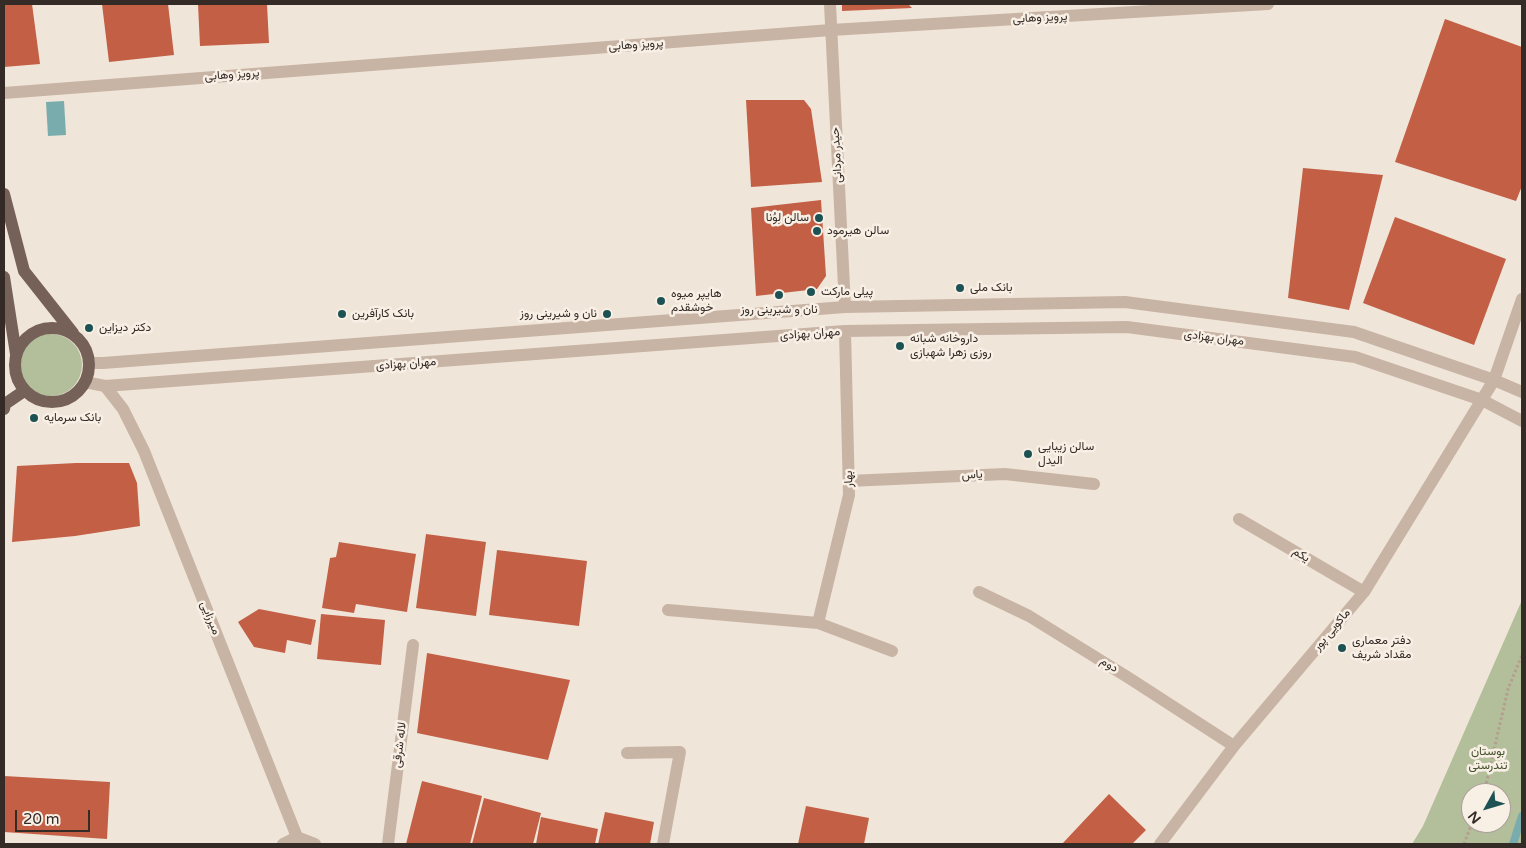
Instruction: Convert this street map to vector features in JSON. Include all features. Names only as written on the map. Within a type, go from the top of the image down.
[{"type":"main road","points":[[4,194],[24,271],[77,337],[89,358],[89,371],[85,382],[78,392],[68,399],[57,402],[45,402],[34,398],[24,391],[17,380],[14,367],[16,354],[21,343],[30,334],[54,327],[66,330],[77,337]]},
{"type":"main road","points":[[4,277],[5,294],[16,354]]},
{"type":"main road","points":[[4,409],[5,404],[24,391]]},
{"type":"street","name":"حیدر مردانی","points":[[830,4],[845,307]]},
{"type":"street","name":"پرویز وهابی","points":[[4,93],[831,30],[1268,4]]},
{"type":"street","name":"ماکویی‌ پور","points":[[1160,844],[1234,746],[1364,592],[1494,380],[1522,299]]},
{"type":"street","name":"مهران بهزادی","points":[[89,363],[845,307],[1125,302],[1354,332],[1494,380],[1522,392]]},
{"type":"street","name":"مهران بهزادی","points":[[85,382],[105,386],[845,331],[1127,327],[1355,357],[1482,400],[1522,420]]},
{"type":"street","name":"بهار","points":[[818,623],[849,495],[845,331]]},
{"type":"street","name":"میرزایی","points":[[105,386],[123,409],[144,450],[297,837]]},
{"type":"street","name":"یاس","points":[[849,481],[1005,474],[1094,484]]},
{"type":"street","name":"یکم","points":[[1239,519],[1364,592]]},
{"type":"street","name":"دوم","points":[[979,592],[1030,616],[1234,746]]},
{"type":"street","points":[[668,610],[818,623],[892,651]]},
{"type":"street","name":"لاله شرقی","points":[[388,844],[413,645]]},
{"type":"street","points":[[627,753],[680,752],[663,844]]},
{"type":"street","points":[[283,844],[297,837],[315,844]]},
{"type":"path","points":[[1486,783],[1508,689],[1522,655]]},
{"type":"green space","points":[[51,334],[68,339],[73,343],[77,348],[82,365],[77,382],[73,387],[68,391],[51,396],[34,391],[29,387],[25,382],[20,365],[25,348],[29,343],[34,339]]},
{"type":"green space","name":"بوستان تندرستی","points":[[1522,600],[1522,844],[1412,844],[1423,826]]},
{"type":"water","points":[[64,101],[66,135],[48,136],[46,102]]},
{"type":"building","points":[[4,4],[32,4],[40,64],[4,67]]},
{"type":"building","points":[[102,4],[168,4],[174,55],[109,62]]},
{"type":"building","points":[[198,4],[267,4],[269,43],[200,46]]},
{"type":"building","points":[[842,4],[908,4],[912,8],[842,11]]},
{"type":"building","points":[[1445,19],[1522,47],[1522,186],[1516,201],[1395,162]]},
{"type":"building","points":[[746,100],[804,100],[811,109],[822,182],[751,187]]},
{"type":"building","points":[[1303,168],[1383,175],[1349,310],[1288,298]]},
{"type":"building","points":[[821,200],[826,276],[817,289],[756,296],[751,208]]},
{"type":"building","points":[[1395,217],[1506,259],[1474,345],[1363,303]]},
{"type":"building","points":[[129,463],[137,483],[140,526],[75,536],[12,542],[17,466]]},
{"type":"building","points":[[426,534],[486,542],[476,616],[416,608]]},
{"type":"building","points":[[339,542],[416,554],[407,612],[356,604],[354,613],[322,608],[330,558],[336,557]]},
{"type":"building","points":[[497,550],[587,561],[579,626],[489,615]]},
{"type":"building","points":[[259,609],[316,620],[311,645],[287,640],[285,653],[254,647],[238,622]]},
{"type":"building","points":[[321,614],[385,620],[381,665],[317,659]]},
{"type":"building","points":[[427,653],[570,680],[548,760],[417,733]]},
{"type":"building","points":[[4,776],[110,782],[107,839],[4,832]]},
{"type":"building","points":[[422,781],[482,796],[470,844],[406,844]]},
{"type":"building","points":[[1109,794],[1146,830],[1132,844],[1062,844]]},
{"type":"building","points":[[484,798],[541,813],[533,844],[472,844]]},
{"type":"building","points":[[806,806],[869,818],[864,844],[798,844]]},
{"type":"building","points":[[605,812],[654,822],[650,844],[598,844]]},
{"type":"building","points":[[541,817],[598,829],[595,844],[536,844]]},
{"type":"waterway","points":[[1513,844],[1522,816]]},
{"type":"place","name":"سالن لِوُنا","points":[[819,218]]},
{"type":"place","name":"سالن هیرمود","points":[[817,231]]},
{"type":"place","name":"بانک ملی","points":[[960,288]]},
{"type":"place","name":"پیلی مارکت","points":[[811,292]]},
{"type":"place","name":"نان و شیرینی روز","points":[[779,295]]},
{"type":"place","name":"هایپر میوه خوشقدم","points":[[661,301]]},
{"type":"place","name":"بانک کارآفرین","points":[[342,314]]},
{"type":"place","name":"نان و شيرينى روز","points":[[607,314]]},
{"type":"place","name":"دکتر دیزاین","points":[[89,328]]},
{"type":"place","name":"داروخانه شبانه روزی زهرا شهبازی","points":[[900,346]]},
{"type":"place","name":"بانک سرمایه","points":[[34,418]]},
{"type":"place","name":"سالن زیبایی الیدل","points":[[1028,454]]},
{"type":"place","name":"دفتر معماری مقداد شریف","points":[[1342,648]]}]
